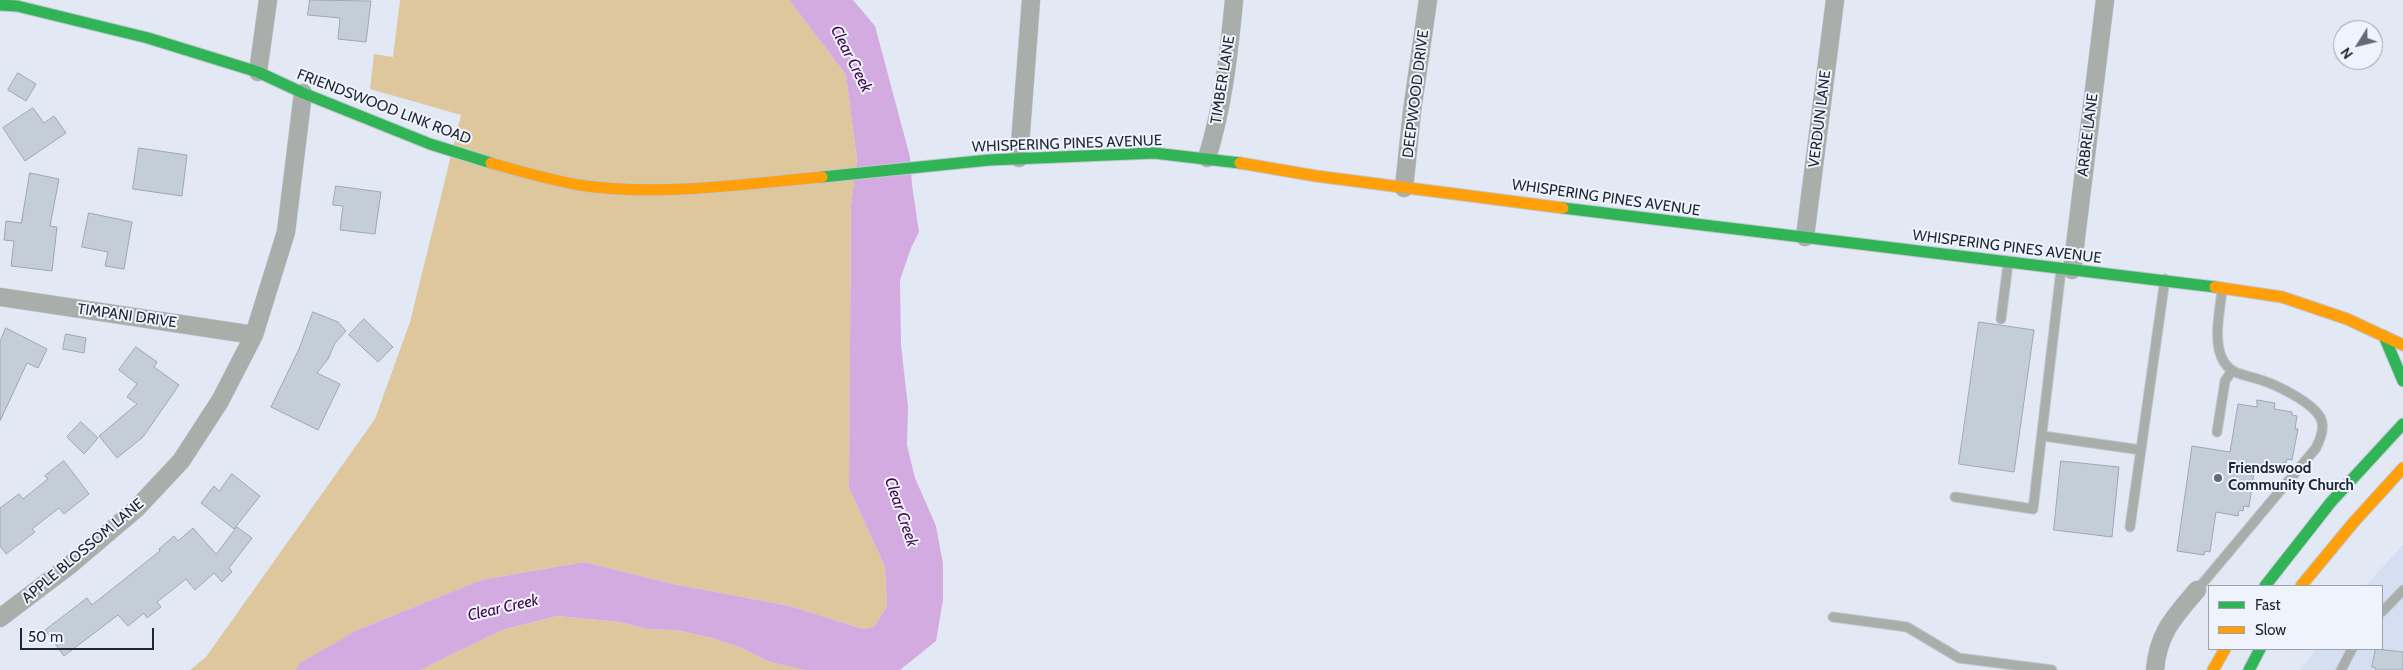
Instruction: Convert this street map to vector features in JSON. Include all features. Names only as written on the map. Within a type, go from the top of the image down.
[{"type":"main road","name":"FRIENDSWOOD LINK ROAD","points":[[0,5],[17,3],[148,38],[258,72],[303,93],[430,144],[528,174],[579,185],[634,190],[706,188],[795,180]]},
{"type":"main road","name":"WHISPERING PINES AVENUE","points":[[795,180],[1019,158],[1146,153],[1207,158],[1404,188],[1456,193],[1656,221],[1806,237],[2008,263],[2165,279],[2282,297],[2305,303],[2403,345]]},
{"type":"main road","points":[[2384,336],[2403,381]]},
{"type":"main road","points":[[2266,585],[2299,538],[2345,485],[2400,427],[2403,415]]},
{"type":"main road","points":[[2302,585],[2353,523],[2403,468]]},
{"type":"main road","points":[[2213,670],[2224,650]]},
{"type":"main road","points":[[2249,670],[2259,650]]},
{"type":"street","points":[[258,72],[268,0]]},
{"type":"street","points":[[1019,158],[1030,0]]},
{"type":"street","name":"TIMBER LANE","points":[[1207,158],[1222,93],[1234,0]]},
{"type":"street","name":"DEEPWOOD DRIVE","points":[[1404,188],[1412,111],[1428,0]]},
{"type":"street","name":"VERDUN LANE","points":[[1806,237],[1835,0]]},
{"type":"street","name":"ARBRE LANE","points":[[2067,269],[2105,0]]},
{"type":"street","name":"APPLE BLOSSOM LANE","points":[[0,618],[70,564],[136,509],[181,461],[220,401],[254,335],[286,232],[303,93]]},
{"type":"street","name":"TIMPANI DRIVE","points":[[0,297],[254,335]]},
{"type":"street","points":[[2155,670],[2156,653],[2163,633],[2172,619],[2197,590]]},
{"type":"lane","points":[[2001,319],[2008,263]]},
{"type":"lane","points":[[1955,497],[2033,509],[2067,269]]},
{"type":"lane","points":[[2130,527],[2165,279]]},
{"type":"lane","points":[[2197,590],[2316,448],[2321,438],[2322,420],[2317,412],[2306,403],[2262,380],[2231,372],[2223,361],[2220,349],[2219,319],[2222,288]]},
{"type":"lane","points":[[2217,432],[2224,381],[2231,372]]},
{"type":"lane","points":[[2043,436],[2141,450]]},
{"type":"lane","points":[[2383,611],[2403,590]]},
{"type":"lane","points":[[1833,617],[1906,627],[1959,658],[2052,670]]},
{"type":"lane","points":[[2342,670],[2352,650]]},
{"type":"shaded area","points":[[400,0],[789,0],[846,75],[857,160],[851,204],[849,488],[885,567],[887,606],[874,627],[863,629],[790,606],[673,584],[584,562],[481,580],[357,630],[301,663],[295,670],[190,670],[206,657],[375,419],[410,322],[461,115],[370,89],[374,54],[393,57]]},
{"type":"shaded area","points":[[2403,545],[2403,670],[2300,670],[2315,650],[2383,650],[2383,585],[2366,585]]},
{"type":"shaded area","points":[[557,616],[620,622],[647,629],[676,630],[712,638],[739,647],[770,662],[805,670],[420,670],[502,630]]},
{"type":"water","name":"Clear Creek","points":[[789,0],[853,0],[875,26],[910,157],[919,232],[911,248],[900,280],[901,345],[908,407],[907,445],[915,478],[936,526],[943,564],[943,600],[936,641],[900,670],[805,670],[770,662],[739,647],[712,638],[676,630],[647,629],[620,622],[557,616],[502,630],[420,670],[295,670],[300,663],[357,630],[481,580],[584,562],[673,584],[790,606],[863,629],[874,627],[887,606],[885,567],[849,488],[851,204],[857,160],[846,75]]},
{"type":"building","points":[[310,0],[371,1],[366,42],[338,39],[340,18],[308,15]]},
{"type":"building","points":[[18,73],[36,84],[26,101],[8,90]]},
{"type":"building","points":[[33,108],[44,123],[54,116],[66,133],[25,161],[3,128]]},
{"type":"building","points":[[139,148],[187,155],[182,196],[133,189]]},
{"type":"building","points":[[30,173],[59,179],[50,226],[57,227],[52,271],[11,266],[14,241],[4,240],[6,221],[21,223]]},
{"type":"building","points":[[336,186],[381,192],[375,234],[340,230],[343,206],[333,205]]},
{"type":"building","points":[[89,213],[132,222],[124,269],[105,266],[108,252],[82,247]]},
{"type":"building","points":[[313,312],[338,322],[346,331],[335,343],[328,359],[317,373],[340,384],[318,430],[271,407],[299,349]]},
{"type":"building","points":[[364,319],[393,347],[378,362],[349,335]]},
{"type":"building","points":[[1979,322],[2034,330],[2014,472],[1959,464]]},
{"type":"building","points":[[6,328],[47,349],[38,368],[27,363],[0,421],[0,342]]},
{"type":"building","points":[[66,334],[86,338],[84,353],[63,349]]},
{"type":"building","points":[[136,347],[157,362],[154,367],[179,385],[143,437],[117,458],[99,436],[137,404],[127,397],[137,384],[119,370]]},
{"type":"building","points":[[2257,400],[2275,403],[2274,409],[2292,412],[2292,415],[2297,416],[2295,429],[2298,429],[2292,460],[2287,459],[2286,463],[2282,463],[2281,468],[2255,465],[2249,507],[2244,506],[2243,511],[2239,510],[2238,516],[2216,512],[2210,552],[2205,551],[2204,555],[2177,551],[2192,446],[2230,452],[2238,404],[2257,407]]},
{"type":"building","points":[[81,422],[98,438],[84,454],[67,437]]},
{"type":"building","points":[[64,461],[89,494],[64,514],[59,508],[32,529],[35,532],[6,554],[0,546],[0,508],[19,494],[23,499],[48,479],[45,476]]},
{"type":"building","points":[[2061,461],[2119,467],[2112,537],[2054,530]]},
{"type":"building","points":[[232,474],[260,496],[234,529],[201,503],[214,486],[219,491]]},
{"type":"building","points":[[237,527],[252,538],[229,568],[232,572],[222,582],[214,573],[195,590],[186,579],[157,602],[161,607],[147,618],[144,613],[128,626],[118,615],[64,656],[45,630],[87,598],[92,605],[160,551],[159,549],[174,536],[178,541],[193,528],[216,554]]},
{"type":"building","points":[[2376,650],[2403,652],[2403,670],[2375,670],[2376,668],[2372,667]]},
{"type":"traffic: fast","points":[[0,5],[17,6],[148,38],[258,72],[303,93],[430,144],[491,163]]},
{"type":"traffic: fast","points":[[822,177],[989,160],[1154,153],[1240,163]]},
{"type":"traffic: fast","points":[[1563,208],[2215,287]]},
{"type":"traffic: fast","points":[[2384,336],[2403,381]]},
{"type":"traffic: fast","points":[[2266,585],[2331,502],[2403,424]]},
{"type":"traffic: fast","points":[[2249,670],[2259,650]]},
{"type":"traffic: slow","points":[[491,163],[579,185],[639,190],[731,186],[822,177]]},
{"type":"traffic: slow","points":[[1240,163],[1316,176],[1563,208]]},
{"type":"traffic: slow","points":[[2215,287],[2282,297],[2347,319],[2403,345]]},
{"type":"traffic: slow","points":[[2302,585],[2353,523],[2403,468]]},
{"type":"traffic: slow","points":[[2213,670],[2224,650]]},
{"type":"place","name":"Friendswood Community Church","points":[[2218,478]]}]
